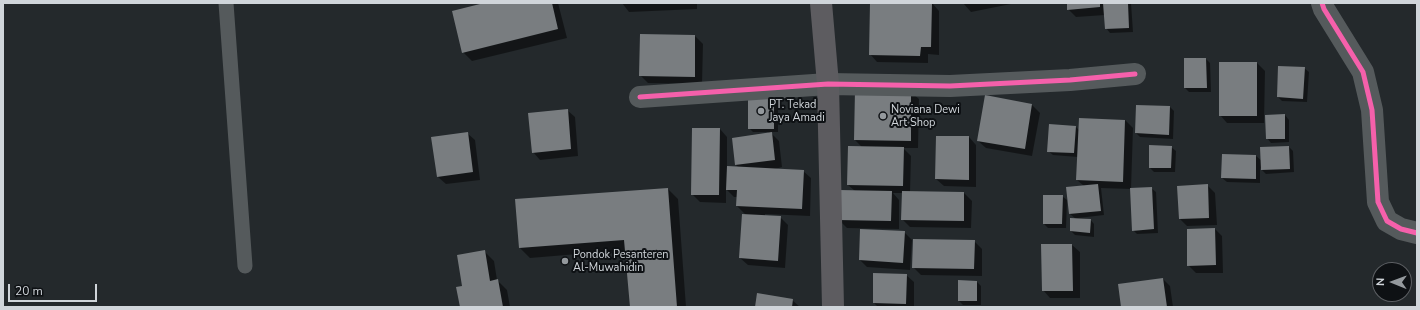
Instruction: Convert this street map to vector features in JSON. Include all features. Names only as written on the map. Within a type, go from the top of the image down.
[{"type":"main road","points":[[821,3],[828,84],[833,307]]},
{"type":"street","points":[[1322,3],[1324,9],[1363,72],[1372,110],[1378,202],[1387,221],[1401,229],[1417,233]]},
{"type":"street","points":[[640,97],[828,84],[950,86],[1070,80],[1134,74]]},
{"type":"lane","points":[[226,3],[245,266]]},
{"type":"building","points":[[484,3],[552,3],[558,29],[462,53],[452,11]]},
{"type":"building","points":[[870,3],[932,3],[931,47],[921,47],[920,56],[869,55]]},
{"type":"building","points":[[1067,3],[1100,3],[1100,7],[1067,10]]},
{"type":"building","points":[[1103,3],[1128,3],[1129,28],[1105,29]]},
{"type":"building","points":[[640,34],[695,35],[695,77],[639,76]]},
{"type":"building","points":[[1184,58],[1206,58],[1207,88],[1184,88]]},
{"type":"building","points":[[1219,62],[1257,62],[1257,116],[1219,116]]},
{"type":"building","points":[[1278,66],[1305,67],[1303,99],[1277,97]]},
{"type":"building","name":"Noviana Dewi Art Shop","points":[[855,90],[911,91],[911,141],[854,140]]},
{"type":"building","name":"PT. Tekad Jaya Amadi","points":[[748,93],[774,93],[774,129],[748,129]]},
{"type":"building","points":[[985,95],[1032,104],[1025,149],[977,141]]},
{"type":"building","points":[[1136,105],[1170,106],[1169,135],[1135,133]]},
{"type":"building","points":[[568,109],[571,149],[532,153],[528,113]]},
{"type":"building","points":[[1285,114],[1285,139],[1266,139],[1265,115]]},
{"type":"building","points":[[1079,118],[1125,120],[1123,182],[1076,180]]},
{"type":"building","points":[[1049,124],[1076,126],[1074,153],[1047,152]]},
{"type":"building","points":[[692,128],[720,128],[719,195],[691,195]]},
{"type":"building","points":[[468,132],[473,172],[437,177],[431,137]]},
{"type":"building","points":[[772,132],[775,160],[735,165],[732,138]]},
{"type":"building","points":[[936,136],[969,136],[969,180],[935,179]]},
{"type":"building","points":[[1149,145],[1172,146],[1171,168],[1149,168]]},
{"type":"building","points":[[848,146],[904,147],[903,186],[847,185]]},
{"type":"building","points":[[1289,146],[1290,169],[1261,170],[1260,147]]},
{"type":"building","points":[[1222,154],[1256,155],[1256,179],[1221,178]]},
{"type":"building","points":[[727,166],[804,170],[802,209],[736,206],[737,190],[726,190]]},
{"type":"building","points":[[1098,184],[1101,211],[1069,214],[1066,187]]},
{"type":"building","points":[[1208,184],[1209,218],[1179,219],[1177,186]]},
{"type":"building","points":[[1152,187],[1154,229],[1132,231],[1130,188]]},
{"type":"building","points":[[668,188],[677,307],[630,307],[624,240],[519,248],[515,199]]},
{"type":"building","points":[[839,190],[892,191],[891,221],[838,220]]},
{"type":"building","points":[[902,191],[964,192],[964,221],[901,220]]},
{"type":"building","points":[[1043,195],[1063,195],[1062,224],[1043,224]]},
{"type":"building","points":[[742,214],[781,216],[778,261],[739,258]]},
{"type":"building","points":[[1070,218],[1091,219],[1090,233],[1070,231]]},
{"type":"building","points":[[1215,228],[1216,265],[1187,266],[1187,229]]},
{"type":"building","points":[[860,229],[905,231],[903,263],[859,260]]},
{"type":"building","points":[[913,239],[975,240],[974,269],[912,268]]},
{"type":"building","points":[[1041,244],[1072,244],[1073,291],[1042,291]]},
{"type":"building","points":[[485,250],[490,281],[498,279],[503,307],[460,307],[456,287],[462,286],[457,255]]},
{"type":"building","points":[[873,273],[907,274],[906,304],[873,303]]},
{"type":"building","points":[[1163,278],[1167,307],[1121,307],[1118,284]]},
{"type":"building","points":[[958,280],[977,281],[977,301],[958,301]]},
{"type":"building","points":[[757,293],[793,299],[792,307],[755,307]]},
{"type":"cycle path","points":[[1322,3],[1324,9],[1363,72],[1372,110],[1378,202],[1387,221],[1401,229],[1417,233]]},
{"type":"cycle path","points":[[640,97],[828,84],[950,86],[1070,80],[1135,74]]},
{"type":"place","name":"PT. Tekad Jaya Amadi","points":[[761,111]]},
{"type":"place","name":"Noviana Dewi Art Shop","points":[[883,116]]},
{"type":"place","name":"Pondok Pesanteren Al-Muwahidin","points":[[565,261]]}]
